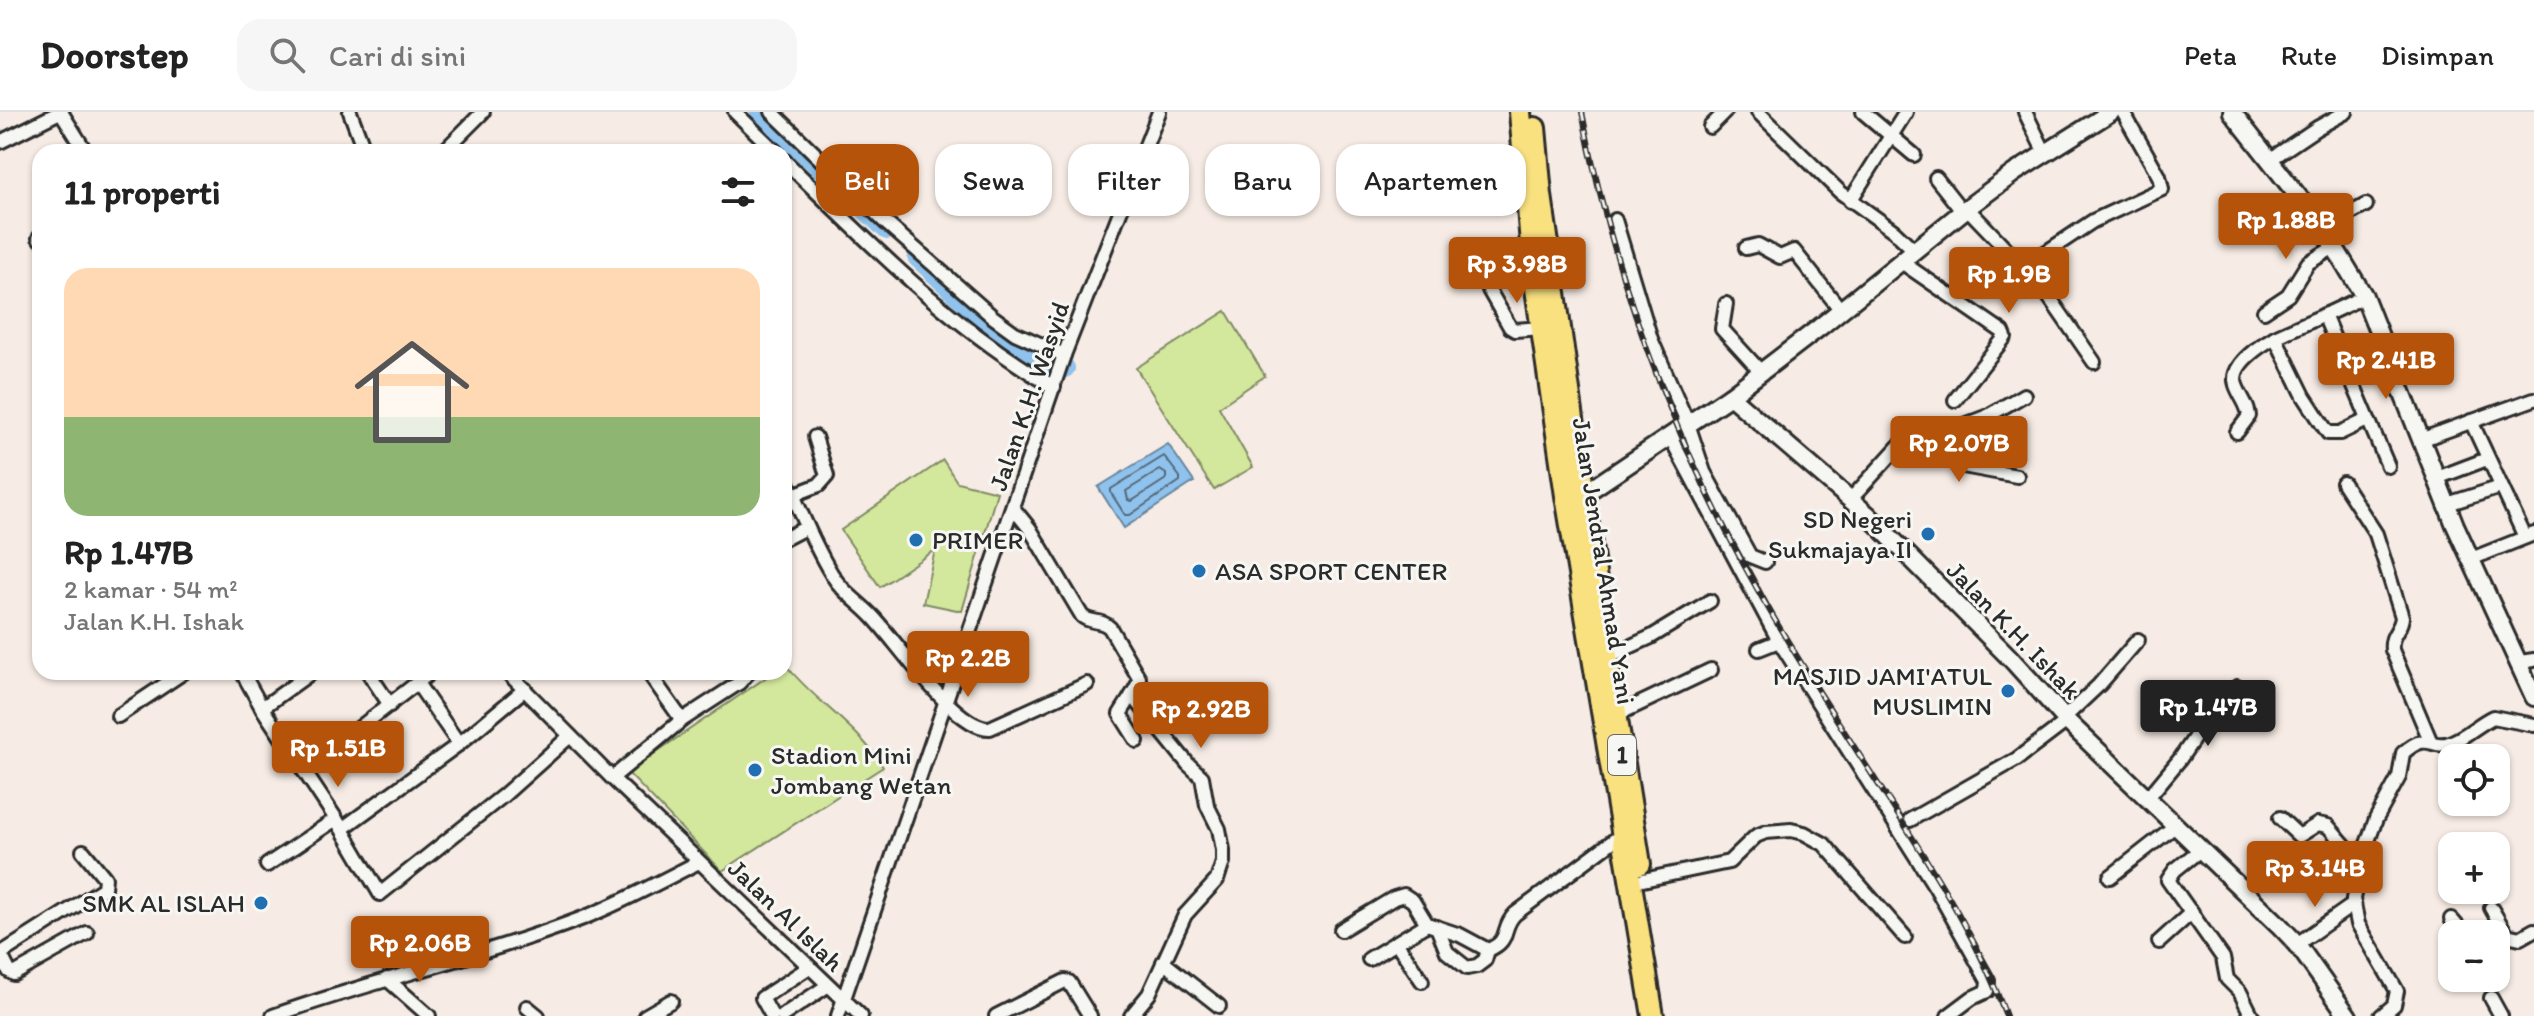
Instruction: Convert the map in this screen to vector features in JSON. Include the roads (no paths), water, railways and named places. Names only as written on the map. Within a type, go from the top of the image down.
[{"type":"highway","name":"Jalan Jendral Ahmad Yani","points":[[1520,112],[1541,328],[1607,657],[1666,1016]]},
{"type":"highway","name":"Jalan Jendral Ahmad Yani","points":[[1534,112],[1575,495],[1621,835],[1653,1016]]},
{"type":"street","points":[[0,142],[61,112],[81,144]]},
{"type":"street","points":[[350,112],[362,144]]},
{"type":"street","points":[[451,144],[483,112]]},
{"type":"street","points":[[735,112],[768,144]]},
{"type":"street","points":[[772,112],[886,223],[993,317],[1015,333],[1064,359]]},
{"type":"street","name":"Jalan K.H. Wasyid","points":[[838,1016],[1064,359],[1159,112]]},
{"type":"street","points":[[1710,127],[1725,112]]},
{"type":"street","points":[[1758,112],[1850,201],[1875,216],[1914,250]]},
{"type":"street","points":[[1863,112],[1914,155]]},
{"type":"street","points":[[1850,201],[1906,112]]},
{"type":"street","points":[[2025,112],[2045,153]]},
{"type":"street","points":[[1575,495],[1730,396],[1964,210],[2045,153],[2111,112]]},
{"type":"street","points":[[2027,265],[2093,221],[2162,189],[2162,182],[2123,112]]},
{"type":"street","points":[[2232,112],[2323,228],[2364,296],[2471,559],[2527,661],[2534,697]]},
{"type":"street","points":[[2271,159],[2346,112]]},
{"type":"street","points":[[792,172],[985,344],[1056,383]]},
{"type":"street","points":[[1936,178],[1964,210],[2027,265],[2094,362]]},
{"type":"street","points":[[2323,228],[2366,205]]},
{"type":"street","points":[[1615,220],[1651,339],[1688,424],[1704,472],[1750,556],[1765,562]]},
{"type":"street","points":[[1746,248],[1758,245],[1780,257],[1794,251],[1841,310]]},
{"type":"street","points":[[2264,311],[2288,295],[2308,263],[2334,247]]},
{"type":"street","points":[[1900,261],[2003,332],[2005,337],[1955,400]]},
{"type":"street","points":[[1489,290],[1510,327],[1515,330],[1541,328]]},
{"type":"street","points":[[2237,432],[2249,416],[2248,406],[2236,384],[2236,375],[2250,352],[2275,337],[2364,296]]},
{"type":"street","points":[[1726,304],[1722,329],[1761,372]]},
{"type":"street","points":[[2324,315],[2388,466]]},
{"type":"street","points":[[2275,337],[2304,396],[2328,433],[2340,433],[2367,420]]},
{"type":"street","points":[[1851,499],[1893,449],[1986,417],[2024,395]]},
{"type":"street","name":"Jalan K.H. Ishak","points":[[1730,396],[1851,499],[1977,624],[2066,720],[2297,944],[2348,1016]]},
{"type":"street","points":[[2423,439],[2507,406],[2534,399]]},
{"type":"street","points":[[2471,421],[2501,487],[2529,536],[2471,559]]},
{"type":"street","points":[[1948,432],[1957,460],[1963,466],[2017,476]]},
{"type":"street","points":[[815,437],[827,476],[819,485],[793,495],[807,527],[833,577],[871,615],[947,704],[977,726],[990,728],[1087,684]]},
{"type":"street","points":[[1670,437],[1779,641],[1936,888],[1988,981],[1987,991],[1948,1016]]},
{"type":"street","points":[[2437,478],[2487,459]]},
{"type":"street","points":[[2343,483],[2376,534],[2402,617],[2393,635],[2392,650],[2430,740]]},
{"type":"street","points":[[2447,504],[2501,487]]},
{"type":"street","points":[[1013,508],[1030,529],[1082,616],[1105,623],[1110,628],[1139,680],[1120,714],[1137,741]]},
{"type":"street","points":[[792,535],[807,527]]},
{"type":"street","points":[[1607,657],[1651,637],[1710,601]]},
{"type":"street","points":[[1910,820],[2017,759],[2066,720],[2138,640]]},
{"type":"street","points":[[1759,649],[1779,641]]},
{"type":"street","points":[[1616,715],[1711,670]]},
{"type":"street","points":[[118,716],[172,680]]},
{"type":"street","points":[[246,680],[380,894],[504,795],[570,736]]},
{"type":"street","points":[[262,708],[301,680]]},
{"type":"street","points":[[373,680],[390,705]]},
{"type":"street","points":[[304,771],[421,680]]},
{"type":"street","name":"Jalan Al Islah","points":[[515,680],[612,778],[861,1016]]},
{"type":"street","points":[[654,680],[682,720]]},
{"type":"street","points":[[612,778],[682,720],[742,680]]},
{"type":"street","points":[[417,683],[459,744]]},
{"type":"street","points":[[2147,799],[2180,759],[2198,733],[2204,717],[2233,702],[2237,687]]},
{"type":"street","points":[[267,865],[339,824],[459,744],[525,689]]},
{"type":"street","points":[[1131,1016],[1149,994],[1185,915],[1217,880],[1223,862],[1221,838],[1207,805],[1202,777],[1132,695]]},
{"type":"street","points":[[2381,1016],[2394,1005],[2397,991],[2358,924],[2354,904],[2360,863],[2376,819],[2399,777],[2403,753],[2419,742],[2430,740],[2440,745],[2449,744],[2493,717],[2534,725]]},
{"type":"street","points":[[2280,818],[2299,836],[2318,824],[2328,826],[2360,863]]},
{"type":"street","points":[[2110,877],[2175,826]]},
{"type":"street","points":[[1643,880],[1729,862],[1756,836],[1791,830],[1815,837],[1824,844],[1905,937]]},
{"type":"street","points":[[1341,930],[1404,895],[1413,901],[1432,925],[1447,952],[1467,968],[1477,966],[1485,960],[1488,950],[1503,941],[1509,920],[1515,914],[1621,835]]},
{"type":"street","points":[[2200,850],[2175,870],[2168,880],[2223,958],[2227,979],[2240,992],[2252,1016]]},
{"type":"street","points":[[83,851],[105,878],[104,888],[2,949],[9,971],[14,974],[87,933]]},
{"type":"street","points":[[278,1015],[309,1001],[585,917],[699,862]]},
{"type":"street","points":[[2297,944],[2354,904]]},
{"type":"street","points":[[2491,908],[2495,920]]},
{"type":"street","points":[[2159,942],[2192,912]]},
{"type":"street","points":[[1369,959],[1432,925],[1488,950]]},
{"type":"street","points":[[2510,938],[2520,938],[2534,930]]},
{"type":"street","points":[[1396,942],[1422,981]]},
{"type":"street","points":[[1163,962],[1219,1006]]},
{"type":"street","points":[[772,1016],[762,998],[808,968]]},
{"type":"street","points":[[387,979],[429,1016]]},
{"type":"street","points":[[996,1016],[1065,981],[1069,982],[1090,1016]]},
{"type":"street","points":[[782,1016],[827,986]]},
{"type":"street","points":[[2491,998],[2501,1016]]},
{"type":"street","points":[[653,1014],[671,1001]]},
{"type":"street","points":[[527,1007],[538,1016]]},
{"type":"water","points":[[1168,444],[1194,482],[1124,528],[1098,487]]},
{"type":"waterway","points":[[760,112],[887,230]]},
{"type":"waterway","points":[[917,257],[1007,342],[1065,368]]},
{"type":"railway","points":[[1582,112],[1614,248],[1635,314],[1685,444],[1714,507],[1781,630],[1949,897],[1986,967],[2006,1016]]},
{"type":"place","name":"SD Negeri Sukmajaya II","points":[[1928,534]]},
{"type":"place","name":"PRIMER","points":[[916,540]]},
{"type":"place","name":"ASA SPORT CENTER","points":[[1199,571]]},
{"type":"place","name":"MASJID JAMI'ATUL MUSLIMIN","points":[[2008,691]]},
{"type":"place","name":"Stadion Mini Jombang Wetan","points":[[755,770]]},
{"type":"place","name":"SMK AL ISLAH","points":[[261,903]]}]
